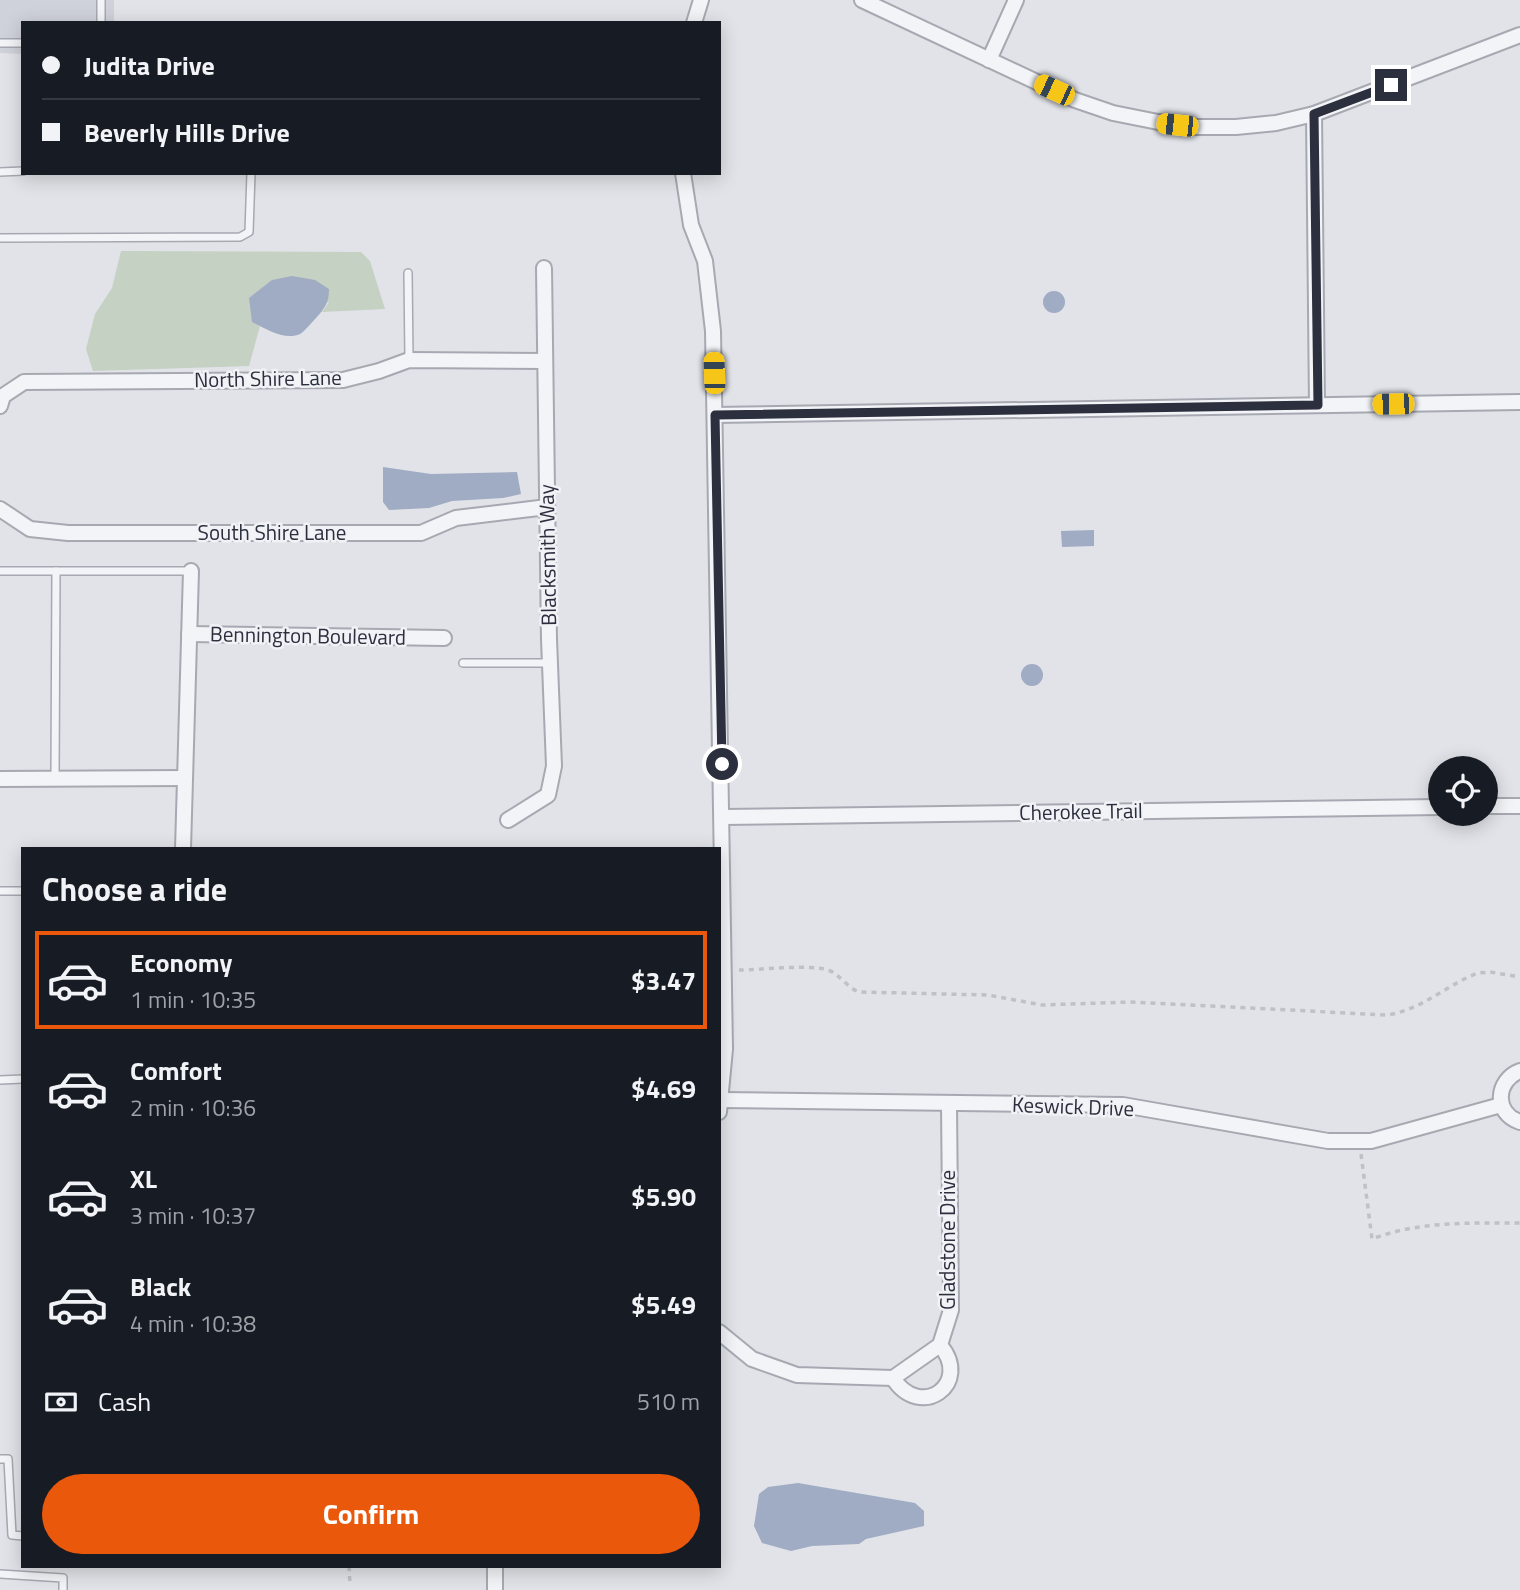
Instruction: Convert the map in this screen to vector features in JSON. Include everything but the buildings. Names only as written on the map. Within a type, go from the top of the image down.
[{"type":"street","points":[[695,21],[701,0]]},
{"type":"street","points":[[862,0],[1075,100],[1113,113],[1197,127],[1276,123],[1314,114],[1520,35]]},
{"type":"street","points":[[989,60],[1016,0]]},
{"type":"street","points":[[1314,114],[1318,405]]},
{"type":"street","points":[[683,175],[691,225],[705,261],[713,331],[723,817],[725,1049],[721,1106]]},
{"type":"street","name":"Blacksmith Way","points":[[508,820],[548,795],[554,766],[544,268]]},
{"type":"street","name":"North Shire Lane","points":[[0,406],[2,396],[24,382],[343,380],[409,360],[545,361]]},
{"type":"street","points":[[715,415],[1520,402]]},
{"type":"street","name":"South Shire Lane","points":[[0,509],[30,529],[68,533],[421,533],[456,518],[547,507]]},
{"type":"street","points":[[189,635],[191,571]]},
{"type":"street","name":"Bennington Boulevard","points":[[183,847],[189,635],[444,638]]},
{"type":"street","points":[[0,779],[185,778]]},
{"type":"street","points":[[1498,806],[1520,806]]},
{"type":"street","name":"Cherokee Trail","points":[[723,817],[1428,807]]},
{"type":"street","points":[[1520,1071],[1508,1076],[1500,1095],[1501,1105],[1507,1114],[1520,1122]]},
{"type":"street","name":"Gladstone Drive","points":[[940,1345],[951,1310],[948,1105]]},
{"type":"street","name":"Keswick Drive","points":[[721,1106],[1123,1105],[1328,1141],[1371,1141],[1501,1105]]},
{"type":"street","points":[[721,1334],[752,1359],[797,1375],[893,1378],[940,1345],[948,1356],[952,1369],[948,1382],[939,1393],[926,1398],[912,1397],[900,1390],[893,1378]]},
{"type":"street","points":[[495,1568],[495,1590]]},
{"type":"lane","points":[[101,0],[101,21]]},
{"type":"lane","points":[[0,43],[21,43]]},
{"type":"lane","points":[[0,172],[21,171]]},
{"type":"lane","points":[[0,238],[240,237],[248,232],[251,175]]},
{"type":"lane","points":[[408,273],[409,360]]},
{"type":"lane","points":[[0,570],[191,571]]},
{"type":"lane","points":[[55,779],[56,571]]},
{"type":"lane","points":[[463,663],[550,663]]},
{"type":"lane","points":[[0,891],[21,891]]},
{"type":"lane","points":[[0,1080],[21,1079]]},
{"type":"lane","points":[[0,1459],[8,1459],[12,1535],[21,1536]]},
{"type":"lane","points":[[62,1568],[63,1590]]},
{"type":"lane","points":[[0,1574],[63,1578]]},
{"type":"path","points":[[723,970],[817,968],[836,974],[850,988],[859,992],[988,995],[1042,1005],[1130,1002],[1387,1016],[1418,1007],[1478,973],[1490,972],[1520,977]]},
{"type":"path","points":[[1359,1141],[1372,1239],[1397,1230],[1443,1224],[1520,1223]]},
{"type":"path","points":[[349,1568],[350,1584]]},
{"type":"shaded area","points":[[0,0],[114,0],[114,21],[21,21],[21,54],[0,53]]},
{"type":"green space","points":[[121,251],[361,252],[370,261],[385,309],[322,312],[329,302],[252,321],[260,326],[249,366],[93,371],[86,349],[95,314],[112,288]]},
{"type":"water","points":[[292,276],[315,280],[329,289],[327,302],[319,314],[302,333],[294,336],[275,333],[252,322],[249,298],[272,280]]},
{"type":"water","points":[[1054,291],[1062,294],[1065,302],[1062,310],[1054,313],[1046,310],[1043,302],[1046,294]]},
{"type":"water","points":[[383,467],[431,474],[517,472],[521,494],[503,498],[452,501],[429,508],[389,510],[383,502]]},
{"type":"water","points":[[1094,530],[1094,546],[1062,547],[1061,531]]},
{"type":"water","points":[[1032,664],[1040,667],[1043,675],[1040,683],[1032,686],[1024,683],[1021,675],[1024,667]]},
{"type":"water","points":[[798,1483],[915,1503],[924,1511],[924,1526],[866,1539],[859,1544],[812,1546],[791,1551],[762,1543],[754,1526],[759,1494],[768,1487]]},
{"type":"route","points":[[722,764],[715,415],[1318,405],[1314,114],[1391,85]]}]
